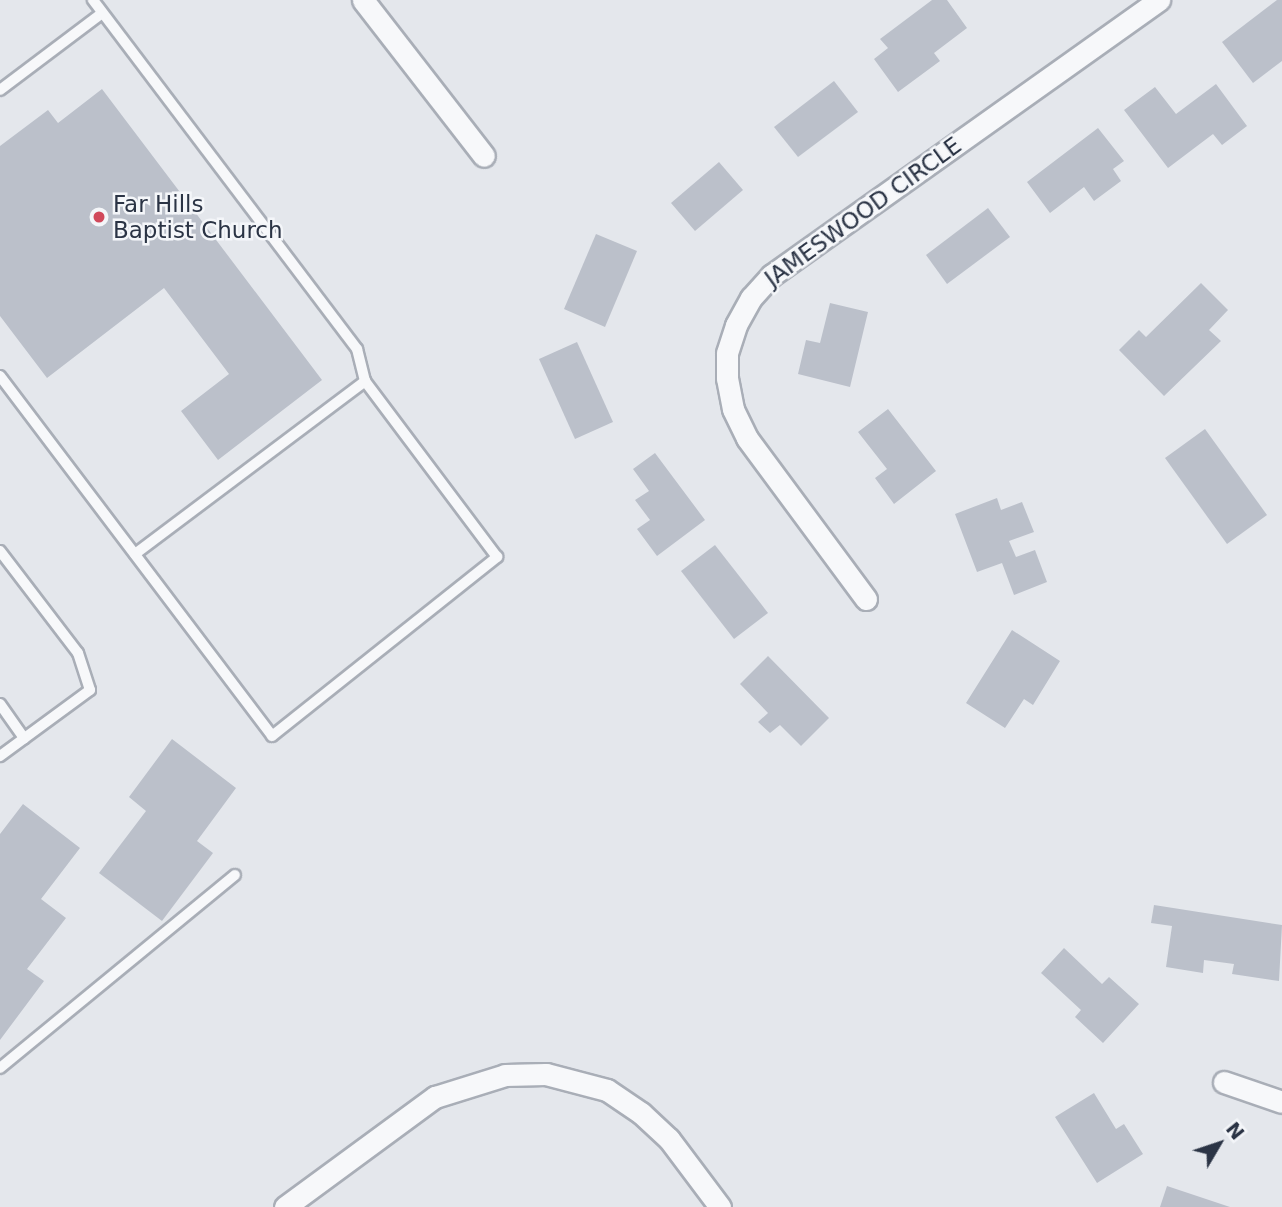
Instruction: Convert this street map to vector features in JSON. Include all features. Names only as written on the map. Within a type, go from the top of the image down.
[{"type":"street","points":[[363,0],[484,156]]},
{"type":"street","name":"JAMESWOOD CIRCLE","points":[[866,599],[747,438],[738,419],[727,378],[727,353],[736,325],[772,275],[1159,0]]},
{"type":"street","points":[[285,1207],[435,1097],[505,1075],[546,1074],[607,1090],[641,1112],[669,1139],[720,1207]]},
{"type":"street","points":[[1224,1082],[1282,1102]]},
{"type":"lane","points":[[0,376],[272,736],[497,557],[365,381],[356,349],[93,0]]},
{"type":"lane","points":[[0,90],[102,13]]},
{"type":"lane","points":[[135,554],[365,381]]},
{"type":"lane","points":[[0,551],[78,653],[90,690],[0,756]]},
{"type":"lane","points":[[0,704],[24,738]]},
{"type":"lane","points":[[0,1068],[235,875]]},
{"type":"building","points":[[932,0],[947,0],[967,28],[934,53],[940,61],[898,92],[874,59],[888,48],[880,39]]},
{"type":"building","points":[[1277,0],[1282,0],[1282,61],[1253,83],[1222,42]]},
{"type":"building","points":[[834,81],[858,112],[798,157],[774,127]]},
{"type":"building","points":[[1216,84],[1247,126],[1222,145],[1213,134],[1168,168],[1124,110],[1155,87],[1176,114]]},
{"type":"building","name":"Far Hills Baptist Church","points":[[102,89],[322,380],[218,460],[181,411],[229,374],[164,288],[47,378],[0,316],[0,146],[48,110],[58,123]]},
{"type":"building","points":[[1098,128],[1124,161],[1113,169],[1121,181],[1094,201],[1084,187],[1050,213],[1027,182]]},
{"type":"building","points":[[719,162],[743,190],[695,231],[671,203]]},
{"type":"building","points":[[988,208],[1010,237],[947,284],[926,255]]},
{"type":"building","points":[[596,234],[637,251],[605,327],[564,309]]},
{"type":"building","points":[[1201,283],[1228,310],[1209,330],[1221,341],[1164,396],[1119,350],[1139,330],[1146,337]]},
{"type":"building","points":[[830,303],[868,312],[850,387],[798,374],[806,340],[820,343]]},
{"type":"building","points":[[577,342],[613,422],[575,439],[539,359]]},
{"type":"building","points":[[888,409],[936,471],[894,504],[875,478],[887,469],[858,432]]},
{"type":"building","points":[[1205,429],[1267,515],[1227,544],[1165,458]]},
{"type":"building","points":[[655,453],[705,520],[657,556],[637,529],[650,520],[635,500],[649,491],[633,469]]},
{"type":"building","points":[[997,498],[1001,510],[1022,502],[1034,532],[1009,541],[1016,557],[1035,550],[1047,582],[1014,595],[1002,563],[977,572],[955,514]]},
{"type":"building","points":[[715,545],[768,613],[734,639],[681,571]]},
{"type":"building","points":[[1012,630],[1060,661],[1033,705],[1024,699],[1005,728],[966,703]]},
{"type":"building","points":[[768,656],[829,718],[801,746],[780,725],[770,733],[758,722],[768,713],[740,684]]},
{"type":"building","points":[[172,739],[236,788],[197,841],[213,853],[162,921],[99,873],[146,811],[129,797]]},
{"type":"building","points":[[23,804],[80,848],[41,899],[66,918],[27,969],[44,981],[0,1040],[0,834]]},
{"type":"building","points":[[1154,905],[1282,925],[1279,981],[1232,974],[1234,964],[1204,960],[1203,973],[1166,967],[1172,926],[1151,923]]},
{"type":"building","points":[[1064,948],[1102,984],[1109,977],[1139,1004],[1103,1043],[1075,1017],[1081,1010],[1041,973]]},
{"type":"building","points":[[1094,1093],[1116,1129],[1124,1124],[1143,1154],[1097,1183],[1055,1117]]},
{"type":"building","points":[[1167,1186],[1230,1207],[1160,1207]]},
{"type":"place","name":"Far Hills Baptist Church","points":[[99,217]]}]
